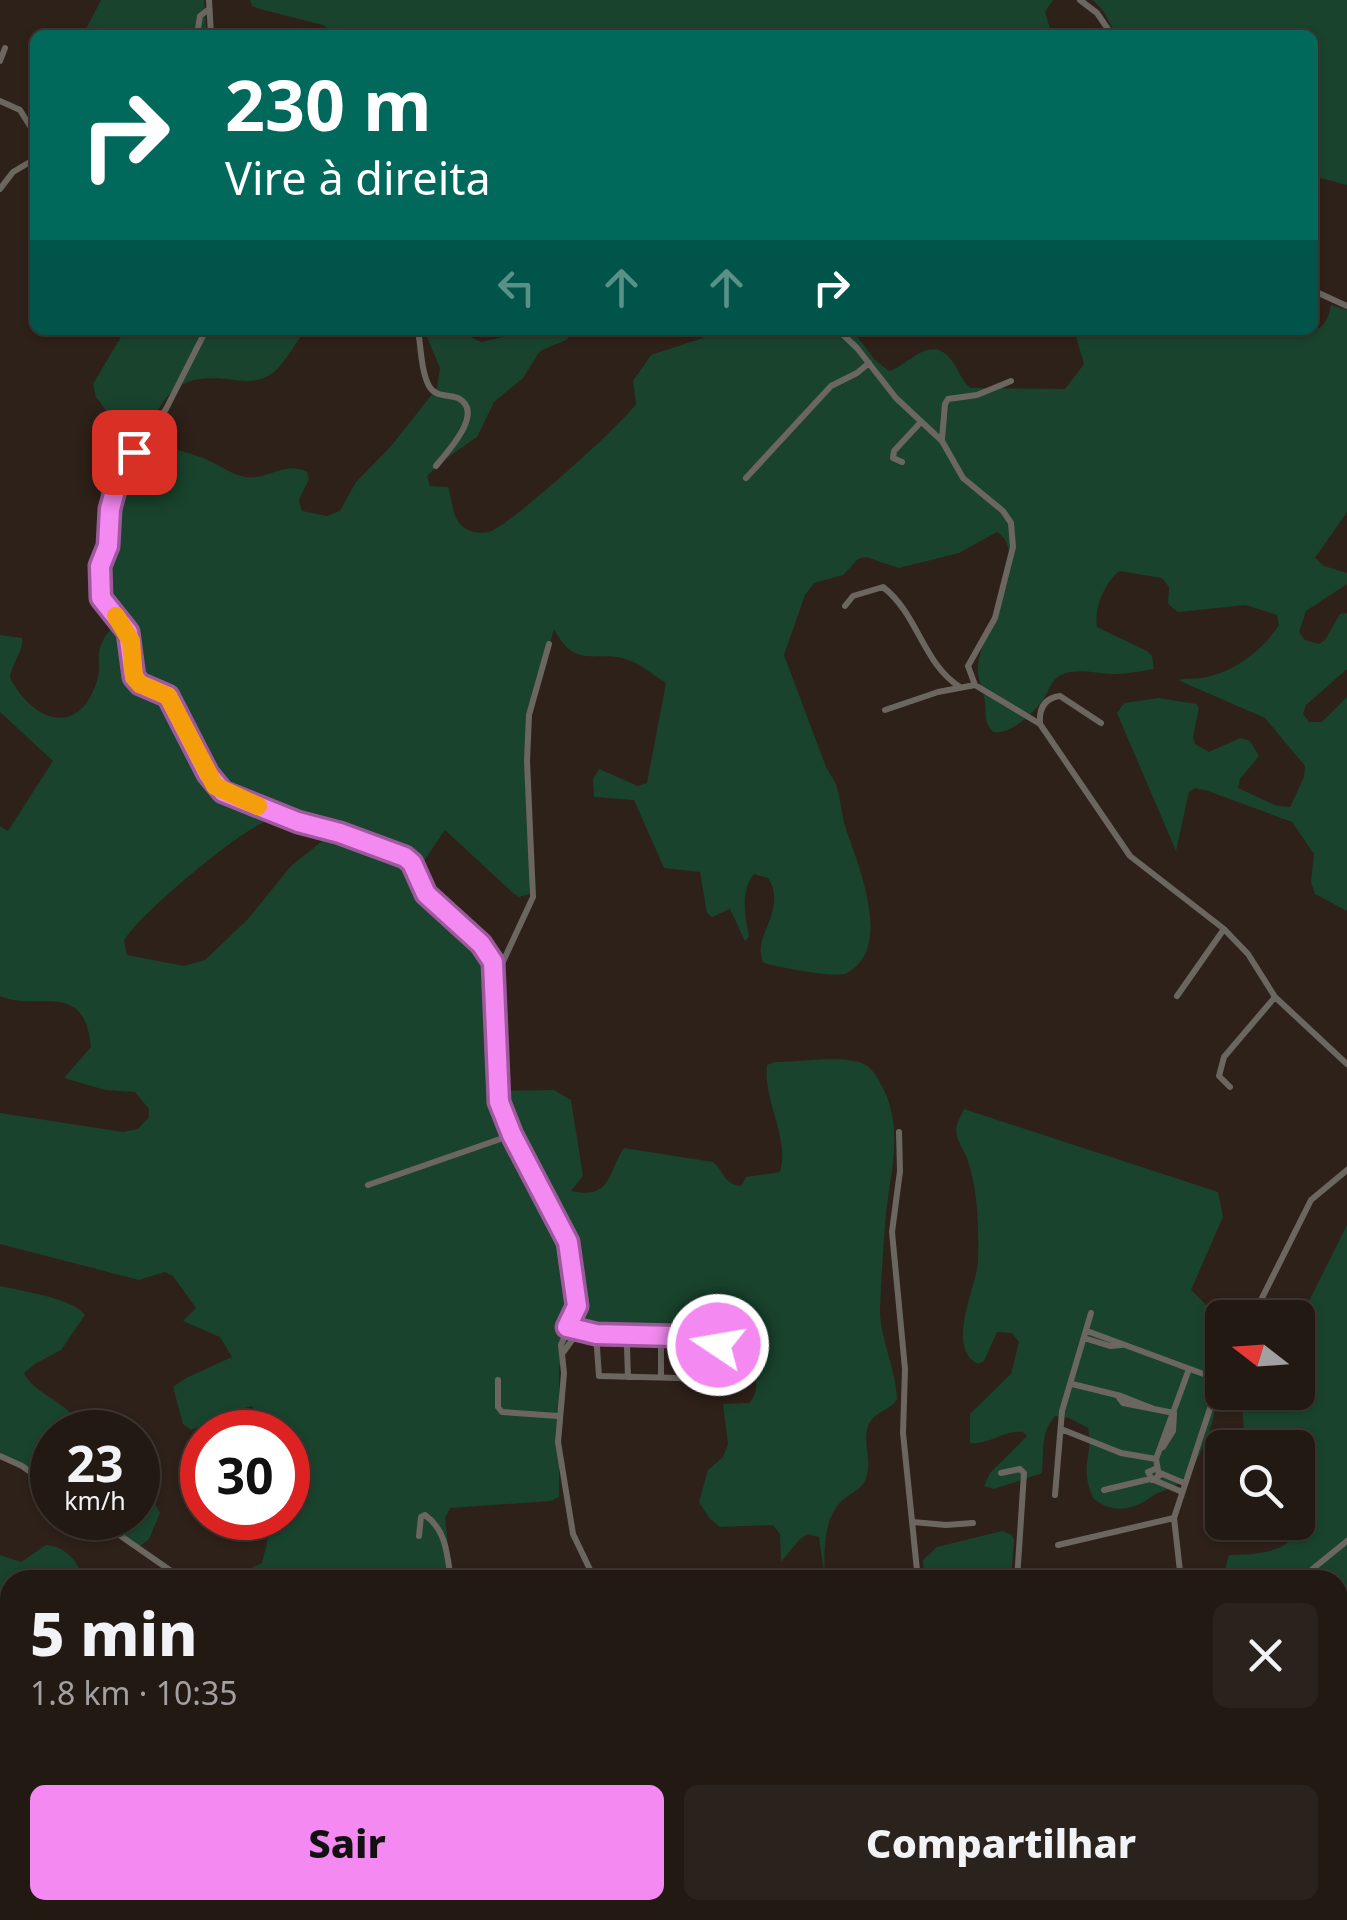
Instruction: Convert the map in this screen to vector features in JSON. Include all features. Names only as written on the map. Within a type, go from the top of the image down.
[{"type":"street","points":[[1080,0],[1097,13],[1109,30]]},
{"type":"street","points":[[197,30],[200,16],[209,4]]},
{"type":"street","points":[[209,4],[211,30]]},
{"type":"street","points":[[0,61],[5,48]]},
{"type":"street","points":[[0,101],[20,110],[30,126]]},
{"type":"street","points":[[1,185],[30,162]]},
{"type":"street","points":[[1318,293],[1347,306]]},
{"type":"street","points":[[203,335],[166,409],[120,472],[110,509],[108,546],[100,566],[101,598],[128,632],[134,677],[140,684],[168,696],[208,774],[223,792],[298,822],[405,857],[412,863],[426,894],[490,953],[495,980],[499,1102],[568,1242],[577,1306],[567,1327],[562,1355],[558,1442],[571,1526],[590,1570]]},
{"type":"street","points":[[419,335],[428,385],[440,395],[458,398],[466,404],[468,412],[461,433],[436,466]]},
{"type":"street","points":[[843,335],[920,422],[942,440],[972,487],[1003,511],[1014,534],[995,618],[971,657],[970,677],[975,685],[1040,724],[1130,856],[1224,929],[1248,954],[1276,997],[1347,1064]]},
{"type":"street","points":[[746,478],[830,386],[868,363]]},
{"type":"street","points":[[942,440],[948,399],[977,395],[1011,381]]},
{"type":"street","points":[[902,462],[892,458],[894,451],[920,422]]},
{"type":"street","points":[[844,606],[853,596],[883,587],[909,617],[941,673],[960,687]]},
{"type":"street","points":[[495,980],[532,896],[529,715],[549,644]]},
{"type":"street","points":[[885,710],[975,685]]},
{"type":"street","points":[[1040,724],[1041,708],[1052,697],[1060,696],[1102,723]]},
{"type":"street","points":[[1177,996],[1224,929]]},
{"type":"street","points":[[1230,1088],[1219,1076],[1224,1057],[1276,997]]},
{"type":"street","points":[[899,1132],[900,1171],[892,1232],[917,1570]]},
{"type":"street","points":[[368,1186],[512,1135]]},
{"type":"street","points":[[1261,1300],[1311,1200],[1347,1170]]},
{"type":"street","points":[[1055,1495],[1062,1411],[1090,1314]]},
{"type":"street","points":[[567,1327],[596,1334],[714,1337],[720,1359],[719,1376],[714,1386],[679,1378],[597,1373],[596,1334]]},
{"type":"street","points":[[562,1355],[578,1332]]},
{"type":"street","points":[[660,1378],[661,1334]]},
{"type":"street","points":[[1086,1335],[1205,1374]]},
{"type":"street","points":[[679,1336],[679,1378]]},
{"type":"street","points":[[627,1347],[628,1377]]},
{"type":"street","points":[[1154,1472],[1162,1447],[1173,1432],[1174,1414],[1189,1368]]},
{"type":"street","points":[[498,1380],[498,1407],[502,1412],[558,1416]]},
{"type":"street","points":[[1072,1384],[1174,1414]]},
{"type":"street","points":[[1180,1570],[1174,1518],[1210,1410]]},
{"type":"street","points":[[1061,1429],[1184,1482]]},
{"type":"street","points":[[0,1456],[30,1472]]},
{"type":"street","points":[[1001,1473],[1020,1469],[1024,1473],[1017,1570]]},
{"type":"street","points":[[1154,1472],[1180,1491]]},
{"type":"street","points":[[1104,1490],[1154,1472]]},
{"type":"street","points":[[1170,1487],[1172,1478]]},
{"type":"street","points":[[419,1536],[421,1517],[425,1515],[435,1522],[444,1538],[450,1570]]},
{"type":"street","points":[[1058,1544],[1174,1518]]},
{"type":"street","points":[[913,1522],[973,1523]]},
{"type":"street","points":[[127,1540],[170,1570]]},
{"type":"street","points":[[1311,1570],[1347,1541]]},
{"type":"green space","points":[[101,0],[204,0],[207,30],[86,30]]},
{"type":"green space","points":[[250,0],[1053,0],[1045,12],[1050,30],[329,30],[252,6]]},
{"type":"green space","points":[[1093,0],[1347,0],[1347,185],[1318,177],[1318,30],[1113,30]]},
{"type":"green space","points":[[1331,305],[1347,310],[1347,512],[1315,558],[1324,566],[1347,573],[1347,584],[1306,611],[1299,632],[1305,640],[1319,644],[1340,614],[1347,613],[1347,669],[1306,705],[1303,714],[1309,722],[1322,722],[1347,697],[1347,911],[1315,894],[1311,882],[1314,854],[1292,822],[1208,791],[1195,788],[1189,792],[1176,851],[1117,713],[1124,703],[1159,698],[1196,704],[1199,708],[1195,744],[1209,752],[1240,738],[1250,741],[1259,756],[1240,779],[1238,788],[1277,806],[1290,807],[1305,766],[1265,718],[1178,680],[1213,676],[1246,659],[1279,625],[1277,615],[1246,605],[1178,612],[1168,604],[1169,587],[1162,578],[1119,571],[1101,597],[1097,627],[1147,651],[1154,669],[1120,674],[1074,671],[1061,675],[1027,717],[1014,727],[993,732],[987,722],[978,669],[1007,575],[1006,542],[997,532],[959,553],[899,568],[866,557],[858,559],[843,575],[814,583],[805,595],[784,655],[836,784],[869,905],[868,945],[861,961],[847,973],[820,974],[764,963],[761,944],[774,902],[768,878],[754,874],[747,888],[749,936],[745,941],[730,909],[712,917],[707,913],[700,872],[664,868],[634,800],[594,797],[593,779],[599,769],[638,786],[647,783],[666,683],[631,661],[571,651],[554,629],[529,719],[529,894],[519,897],[513,893],[445,830],[415,874],[442,917],[480,955],[500,990],[500,1091],[554,1090],[571,1100],[583,1176],[571,1191],[594,1192],[601,1188],[624,1148],[713,1162],[727,1180],[741,1186],[746,1177],[780,1172],[782,1146],[767,1079],[767,1065],[775,1062],[858,1062],[872,1070],[884,1090],[893,1124],[894,1157],[880,1309],[897,1399],[869,1424],[866,1478],[832,1516],[826,1536],[825,1570],[819,1537],[808,1534],[800,1539],[781,1562],[780,1534],[773,1525],[720,1527],[699,1502],[708,1470],[723,1457],[728,1444],[723,1404],[749,1403],[755,1393],[755,1374],[740,1342],[713,1330],[637,1330],[582,1320],[559,1367],[559,1497],[551,1501],[450,1508],[445,1518],[451,1570],[246,1570],[262,1563],[268,1540],[310,1540],[310,1410],[256,1410],[251,1406],[241,1410],[180,1413],[173,1387],[232,1357],[220,1337],[183,1321],[196,1308],[173,1276],[165,1272],[139,1280],[0,1244],[0,1113],[123,1132],[138,1129],[149,1117],[149,1109],[135,1092],[105,1090],[64,1078],[91,1047],[87,1025],[79,1012],[57,1002],[0,996],[0,826],[8,831],[53,761],[0,712],[0,635],[22,638],[10,678],[32,706],[57,718],[81,709],[98,677],[103,641],[121,621],[105,571],[107,518],[93,465],[97,448],[112,434],[122,432],[96,397],[93,384],[122,335],[302,335],[283,362],[266,377],[247,381],[210,378],[183,384],[166,399],[142,438],[246,477],[292,468],[307,472],[309,479],[299,500],[302,511],[327,516],[340,511],[356,482],[392,445],[437,388],[440,368],[426,335],[472,335],[482,342],[511,335],[571,335],[540,351],[523,378],[494,402],[477,437],[427,476],[430,486],[448,487],[461,525],[483,533],[501,525],[541,494],[626,415],[636,404],[633,381],[651,355],[703,335],[856,335],[889,371],[932,349],[947,355],[970,388],[1065,389],[1084,364],[1075,335],[1318,335]],"holes":[[[267,821],[326,838],[291,866],[248,919],[205,960],[184,966],[127,955],[124,941],[148,913],[213,856],[254,828]]]},
{"type":"green space","points":[[964,1109],[1218,1192],[1223,1217],[1191,1290],[1205,1304],[1205,1410],[1215,1410],[1210,1430],[1205,1430],[1203,1448],[1193,1466],[1172,1488],[1123,1509],[1101,1504],[1094,1499],[1087,1478],[1088,1428],[1055,1416],[1045,1436],[1042,1473],[994,1489],[984,1486],[990,1473],[1027,1436],[1016,1432],[970,1443],[970,1414],[1011,1374],[1019,1342],[1012,1333],[997,1332],[984,1361],[978,1364],[968,1356],[964,1345],[965,1317],[978,1262],[977,1211],[968,1161],[956,1131]]},
{"type":"green space","points":[[1347,1225],[1347,1570],[1225,1570],[1229,1555],[1264,1552],[1290,1540],[1315,1540],[1315,1430],[1244,1430],[1242,1410],[1315,1410],[1315,1300],[1310,1300]]},
{"type":"green space","points":[[0,1286],[70,1304],[85,1315],[61,1350],[24,1373],[36,1388],[66,1410],[30,1410],[30,1475],[0,1455]]},
{"type":"green space","points":[[1002,1531],[1014,1540],[1012,1570],[924,1570],[923,1560],[937,1547]]},
{"type":"green space","points":[[46,1545],[70,1556],[79,1570],[0,1570],[0,1555],[21,1562]]},
{"type":"slow traffic","points":[[116,616],[131,641],[134,677],[140,684],[168,696],[215,786],[258,806]]},
{"type":"route","points":[[134,452],[120,472],[110,509],[112,528],[100,566],[101,598],[128,632],[134,677],[140,684],[168,696],[215,786],[298,822],[405,857],[412,863],[426,894],[490,953],[495,980],[499,1102],[550,1214],[568,1242],[577,1306],[567,1327],[596,1334],[714,1337],[718,1345]]}]
